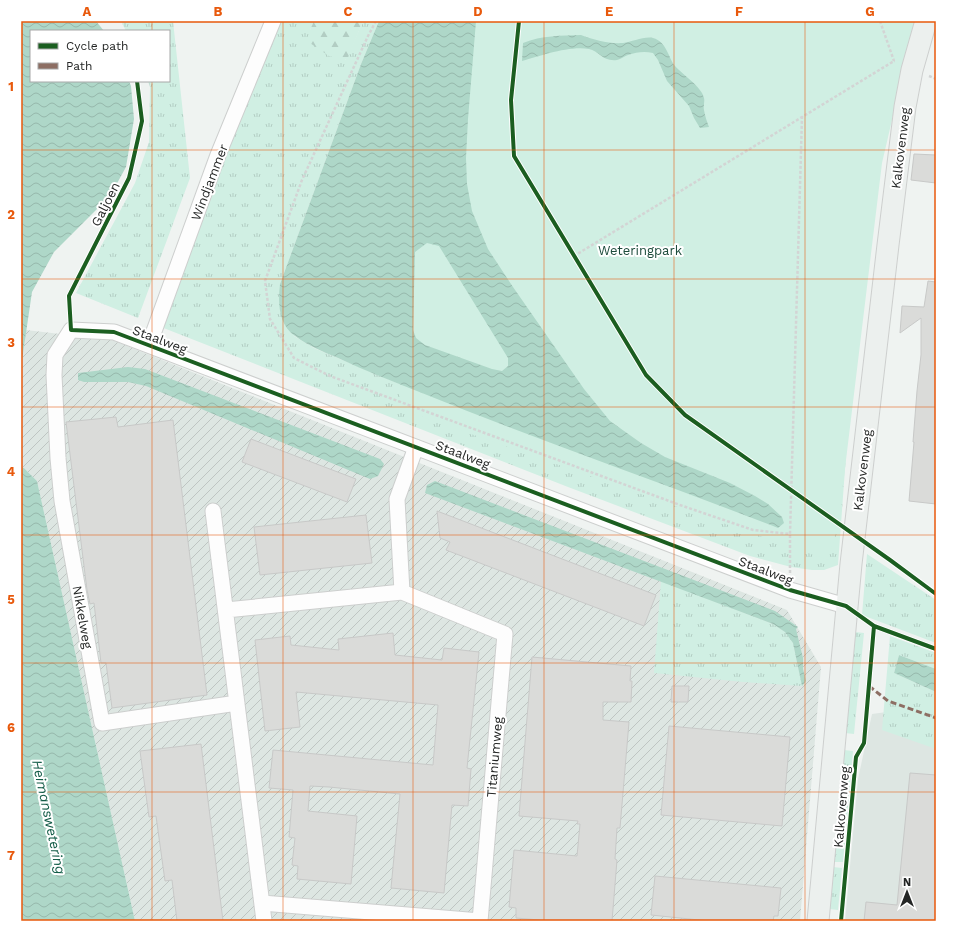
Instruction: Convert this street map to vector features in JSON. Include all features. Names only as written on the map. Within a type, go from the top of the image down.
[{"type":"street","name":"Windjammer","points":[[149,345],[218,155],[273,21]]},
{"type":"street","name":"Kalkovenweg","points":[[818,921],[846,606],[905,107],[912,70],[926,21]]},
{"type":"street","name":"Staalweg","points":[[54,376],[55,355],[71,330],[114,332],[790,590],[846,606]]},
{"type":"street","name":"Nikkelweg","points":[[54,376],[58,458],[62,501],[102,723],[237,703]]},
{"type":"street","points":[[226,610],[402,592],[397,498],[416,447]]},
{"type":"street","points":[[213,511],[264,921]]},
{"type":"street","name":"Titaniumweg","points":[[262,902],[480,920],[505,634],[402,592]]},
{"type":"path","points":[[376,21],[302,180],[265,280],[270,319],[294,358],[330,376],[680,505],[753,530],[790,534]]},
{"type":"path","points":[[880,21],[894,61],[900,64]]},
{"type":"path","points":[[574,256],[894,61]]},
{"type":"path","points":[[790,590],[791,491],[802,116]]},
{"type":"path","points":[[570,249],[578,262]]},
{"type":"path","points":[[785,487],[798,496]]},
{"type":"shaded area","points":[[26,330],[112,340],[787,610],[821,667],[800,921],[135,921],[37,481],[24,468],[21,468],[21,367]]},
{"type":"shaded area","points":[[894,711],[936,727],[936,921],[845,921],[858,779],[872,714]]},
{"type":"green space","points":[[121,21],[173,21],[190,178],[138,318],[76,293],[135,183],[149,142],[150,87],[148,82],[170,82],[170,30],[126,30]]},
{"type":"green space","points":[[278,21],[314,21],[310,33],[346,60],[363,21],[379,21],[361,64],[280,284],[294,336],[314,348],[447,404],[881,144],[855,333],[838,565],[824,570],[812,570],[791,567],[750,556],[568,487],[161,327]]},
{"type":"green space","points":[[314,21],[363,21],[347,60],[329,56],[307,41]]},
{"type":"green space","name":"Weteringpark","points":[[448,21],[915,21],[882,163],[838,526],[828,560],[400,409],[398,297]]},
{"type":"green space","points":[[867,554],[936,600],[936,643],[862,615]]},
{"type":"green space","points":[[661,581],[773,624],[785,632],[793,643],[802,686],[654,673]]},
{"type":"green space","points":[[855,632],[864,633],[854,734],[845,733]]},
{"type":"green space","points":[[890,636],[936,653],[936,669],[899,655],[894,673],[936,692],[936,749],[882,730]]},
{"type":"green space","points":[[844,750],[853,751],[843,862],[834,862]]},
{"type":"green space","points":[[833,867],[842,868],[838,910],[829,909]]},
{"type":"water","points":[[21,21],[96,21],[103,30],[30,30],[30,82],[129,82],[134,119],[126,167],[109,198],[54,252],[32,292],[21,367]]},
{"type":"water","points":[[379,21],[476,21],[468,119],[466,158],[467,184],[472,211],[488,249],[584,389],[610,421],[641,443],[665,457],[730,483],[755,496],[768,504],[782,517],[784,523],[778,528],[466,411],[322,351],[305,343],[289,331],[280,313],[280,284],[361,64]],"holes":[[[427,243],[439,246],[508,358],[508,366],[502,371],[492,369],[425,345],[416,338],[413,330],[415,252]]]},
{"type":"water","points":[[581,35],[612,43],[623,43],[646,38],[658,40],[667,50],[675,66],[696,85],[703,94],[704,112],[709,127],[700,128],[689,106],[667,81],[658,60],[653,53],[637,53],[617,60],[612,60],[605,58],[589,49],[573,48],[522,61],[523,43],[544,37]]},
{"type":"water","points":[[128,367],[145,369],[380,459],[384,464],[378,476],[370,479],[146,386],[128,382],[84,382],[78,380],[78,373]]},
{"type":"water","name":"Heimanswetering","points":[[21,468],[24,468],[37,481],[135,921],[21,921]]},
{"type":"water","points":[[435,481],[775,611],[798,627],[796,629],[803,658],[803,669],[806,681],[802,686],[793,643],[785,632],[773,624],[425,493],[427,485]]},
{"type":"water","points":[[899,655],[936,669],[936,692],[894,673]]},
{"type":"building","points":[[914,154],[936,155],[936,183],[911,180]]},
{"type":"building","points":[[928,281],[936,282],[936,504],[909,501],[921,355],[921,318],[900,333],[902,306],[924,307]]},
{"type":"building","points":[[116,417],[118,427],[173,420],[207,695],[112,708],[106,663],[101,663],[94,603],[90,604],[87,590],[66,422]]},
{"type":"building","points":[[251,439],[356,479],[347,502],[242,462]]},
{"type":"building","points":[[437,511],[656,595],[644,626],[446,550],[450,542],[440,538]]},
{"type":"building","points":[[366,515],[372,563],[260,575],[254,527]]},
{"type":"building","points":[[393,633],[395,655],[442,660],[444,648],[479,652],[467,768],[471,769],[468,806],[452,805],[444,893],[391,888],[400,794],[329,787],[310,786],[308,811],[357,816],[351,884],[297,879],[298,866],[292,865],[295,838],[289,837],[293,790],[269,788],[273,750],[433,765],[438,705],[296,692],[300,727],[265,731],[255,640],[290,636],[291,645],[339,650],[338,639]]},
{"type":"building","points":[[532,657],[631,666],[631,702],[603,702],[603,720],[629,722],[620,828],[617,828],[615,859],[617,860],[612,921],[551,921],[516,918],[516,908],[509,907],[514,850],[577,856],[580,824],[577,824],[578,821],[519,816]]},
{"type":"building","points":[[672,686],[689,686],[688,702],[671,702]]},
{"type":"building","points":[[669,726],[790,737],[782,826],[661,815]]},
{"type":"building","points":[[201,744],[223,921],[177,921],[172,880],[165,881],[156,816],[149,817],[140,751]]},
{"type":"building","points":[[910,773],[936,775],[936,921],[864,921],[866,902],[897,905]]},
{"type":"building","points":[[655,876],[781,888],[778,916],[774,916],[773,921],[709,921],[651,915]]},
{"type":"marked path","points":[[869,686],[888,701],[936,718]]},
{"type":"cycle path","points":[[519,21],[511,100],[514,156],[646,375],[685,415],[936,594]]},
{"type":"cycle path","name":"Galjoen","points":[[137,82],[142,121],[129,178],[69,296],[71,330],[114,332],[790,590],[846,606],[874,626],[936,649]]},
{"type":"cycle path","points":[[841,921],[856,757],[864,743],[874,626]]}]
